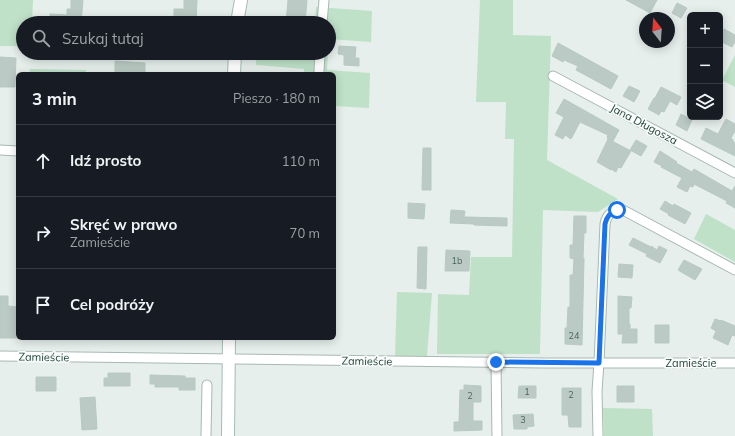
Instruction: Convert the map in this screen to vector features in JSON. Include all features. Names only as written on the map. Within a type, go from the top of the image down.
[{"type":"main road","points":[[239,16],[241,0]]},
{"type":"main road","points":[[234,72],[235,60]]},
{"type":"main road","points":[[228,436],[229,340]]},
{"type":"street","points":[[323,16],[324,0]]},
{"type":"street","points":[[318,71],[319,60]]},
{"type":"street","name":"Jana Długosza","points":[[553,76],[735,173]]},
{"type":"street","points":[[0,150],[16,151]]},
{"type":"street","points":[[598,436],[597,391],[606,217],[610,213],[617,210],[623,210],[735,270]]},
{"type":"street","name":"Zamieście","points":[[0,356],[599,363],[735,363]]},
{"type":"street","points":[[496,362],[497,436]]},
{"type":"street","points":[[206,436],[207,385]]},
{"type":"green space","points":[[0,0],[33,0],[32,16],[16,16],[16,46],[0,46]]},
{"type":"green space","points":[[480,0],[513,0],[513,35],[551,36],[547,160],[618,199],[598,212],[543,210],[540,354],[437,354],[438,294],[469,295],[471,257],[512,257],[514,139],[505,139],[506,102],[476,102]]},
{"type":"green space","points":[[316,7],[372,11],[371,42],[336,40],[336,16],[315,16]]},
{"type":"green space","points":[[735,55],[735,87],[723,81]]},
{"type":"green space","points":[[256,60],[328,60],[327,70],[370,73],[369,108],[336,106],[336,72],[304,72],[304,69],[256,65]]},
{"type":"green space","points":[[30,69],[86,70],[86,72],[29,72]]},
{"type":"green space","points":[[706,214],[735,230],[735,262],[694,239]]},
{"type":"green space","points":[[397,292],[432,293],[427,356],[395,356]]},
{"type":"green space","points":[[603,408],[652,409],[653,436],[604,436]]},
{"type":"building","points":[[71,0],[83,0],[82,16],[50,16],[50,14],[67,15],[67,9],[71,9]]},
{"type":"building","points":[[184,0],[197,0],[196,16],[174,16],[174,9],[184,9]]},
{"type":"building","points":[[288,0],[307,0],[306,16],[287,16]]},
{"type":"building","points":[[626,0],[657,0],[651,12]]},
{"type":"building","points":[[677,3],[687,8],[681,18],[675,15],[675,12],[672,12]]},
{"type":"building","points":[[724,29],[735,35],[735,42],[732,47],[723,42]]},
{"type":"building","points":[[558,43],[618,76],[611,89],[576,70],[578,66],[564,60],[563,62],[552,56]]},
{"type":"building","points":[[339,46],[356,47],[355,58],[359,58],[359,66],[344,65],[344,55],[338,54]]},
{"type":"building","points":[[0,57],[16,58],[15,87],[0,87]]},
{"type":"building","points":[[115,61],[145,63],[145,72],[115,72]]},
{"type":"building","points":[[629,86],[640,91],[634,102],[623,96]]},
{"type":"building","points":[[661,87],[681,97],[677,105],[670,101],[664,112],[661,111],[659,115],[648,109]]},
{"type":"building","points":[[564,99],[619,130],[613,141],[607,138],[608,135],[580,122],[571,139],[565,135],[563,139],[555,135],[564,117],[556,113]]},
{"type":"building","points":[[681,114],[687,117],[687,120],[692,120],[687,131],[676,125]]},
{"type":"building","points":[[726,119],[735,124],[735,131],[731,138],[735,143],[735,156],[701,139],[706,128],[718,134]]},
{"type":"building","points":[[608,139],[631,151],[621,168],[618,167],[616,172],[597,162]]},
{"type":"building","points":[[636,140],[647,146],[641,156],[630,150]]},
{"type":"building","points":[[423,148],[431,148],[431,190],[422,190]]},
{"type":"building","points":[[660,151],[677,162],[676,163],[692,172],[694,169],[732,191],[735,186],[735,208],[726,203],[727,201],[694,184],[693,187],[690,186],[687,192],[677,187],[682,178],[654,162]]},
{"type":"building","points":[[665,201],[691,213],[685,224],[660,209]]},
{"type":"building","points":[[408,203],[425,204],[424,219],[408,218]]},
{"type":"building","points":[[451,210],[465,211],[464,217],[507,218],[507,226],[450,223]]},
{"type":"building","points":[[574,216],[586,216],[586,233],[584,233],[583,258],[582,345],[565,344],[565,328],[567,328],[568,307],[570,307],[570,275],[573,275],[574,259],[570,258],[570,245],[573,245]]},
{"type":"building","points":[[633,238],[657,250],[659,246],[667,250],[660,263],[646,256],[647,254],[629,245]]},
{"type":"building","points":[[418,247],[427,247],[426,289],[417,288]]},
{"type":"building","points":[[446,250],[470,251],[469,271],[445,271]]},
{"type":"building","points":[[684,260],[702,269],[695,280],[678,270]]},
{"type":"building","points":[[619,264],[633,265],[632,278],[618,277]]},
{"type":"building","points":[[0,296],[8,296],[8,306],[16,307],[16,338],[0,338]]},
{"type":"building","points":[[618,296],[632,297],[631,308],[629,308],[629,324],[630,329],[637,329],[637,343],[622,343],[623,334],[618,334]]},
{"type":"building","points":[[715,319],[735,326],[735,336],[732,335],[728,345],[713,338],[716,331],[711,328]]},
{"type":"building","points":[[655,325],[669,325],[669,343],[655,343]]},
{"type":"building","points":[[108,373],[130,373],[130,386],[104,386],[104,378],[108,378]]},
{"type":"building","points":[[150,375],[185,376],[185,378],[195,378],[195,390],[179,390],[179,387],[155,387],[155,384],[150,384]]},
{"type":"building","points":[[36,377],[56,377],[56,391],[36,391]]},
{"type":"building","points":[[464,385],[481,386],[481,402],[473,402],[473,421],[482,421],[482,430],[454,431],[454,422],[459,422],[460,390],[464,390]]},
{"type":"building","points":[[519,386],[536,386],[536,398],[518,398]]},
{"type":"building","points":[[617,386],[634,386],[634,402],[617,402]]},
{"type":"building","points":[[562,388],[581,388],[581,427],[569,427],[568,415],[562,415]]},
{"type":"building","points":[[95,397],[97,429],[82,430],[80,398]]},
{"type":"building","points":[[533,414],[534,426],[527,427],[527,429],[514,429],[513,415]]},
{"type":"route","points":[[496,362],[599,363],[605,224],[606,217],[610,213],[617,210]]}]
